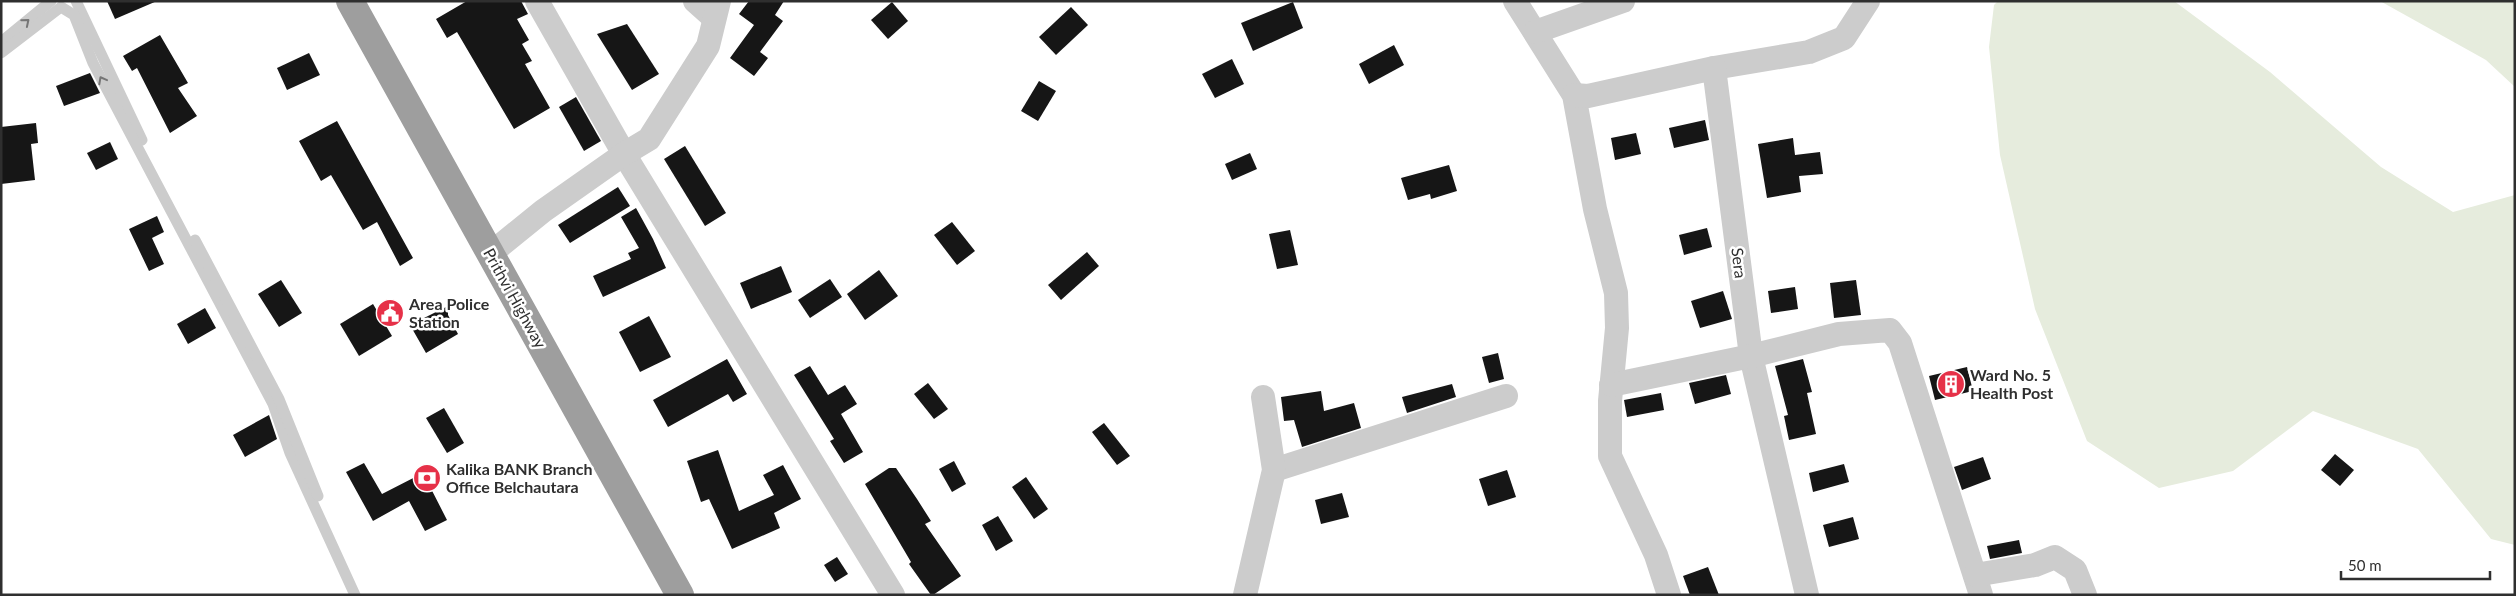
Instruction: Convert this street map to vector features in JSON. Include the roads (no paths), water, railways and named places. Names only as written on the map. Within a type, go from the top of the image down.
[{"type":"highway","name":"Prithvi Highway","points":[[350,1],[680,595]]},
{"type":"street","points":[[537,1],[624,154],[893,595]]},
{"type":"street","points":[[490,254],[543,211],[624,154],[649,139],[708,46],[716,10],[695,1]]},
{"type":"street","points":[[1515,1],[1574,95],[1595,209],[1616,293],[1617,328],[1611,385],[1610,456],[1656,555],[1670,595]]},
{"type":"street","points":[[1535,32],[1623,1]]},
{"type":"street","points":[[1574,95],[1588,96],[1714,68],[1809,52],[1844,38],[1868,1]]},
{"type":"street","name":"Sera","points":[[1714,68],[1751,356],[1807,595]]},
{"type":"street","points":[[1611,385],[1751,356],[1839,334],[1890,330],[1900,343],[1978,585],[2055,557],[2075,570],[2085,595]]},
{"type":"street","points":[[1274,470],[1506,396]]},
{"type":"street","points":[[1246,595],[1274,470],[1263,397]]},
{"type":"lane","points":[[1,42],[51,1]]},
{"type":"lane","points":[[76,1],[139,134],[279,398],[357,595]]},
{"type":"lane","points":[[1,53],[61,7],[74,15],[93,63],[273,404],[290,453],[357,595]]},
{"type":"place","name":"Area Police Station","points":[[390,313]]},
{"type":"place","name":"Ward No. 5 Health Post","points":[[1951,384]]},
{"type":"place","name":"Kalika BANK Branch Office Belchautara","points":[[427,478]]}]
